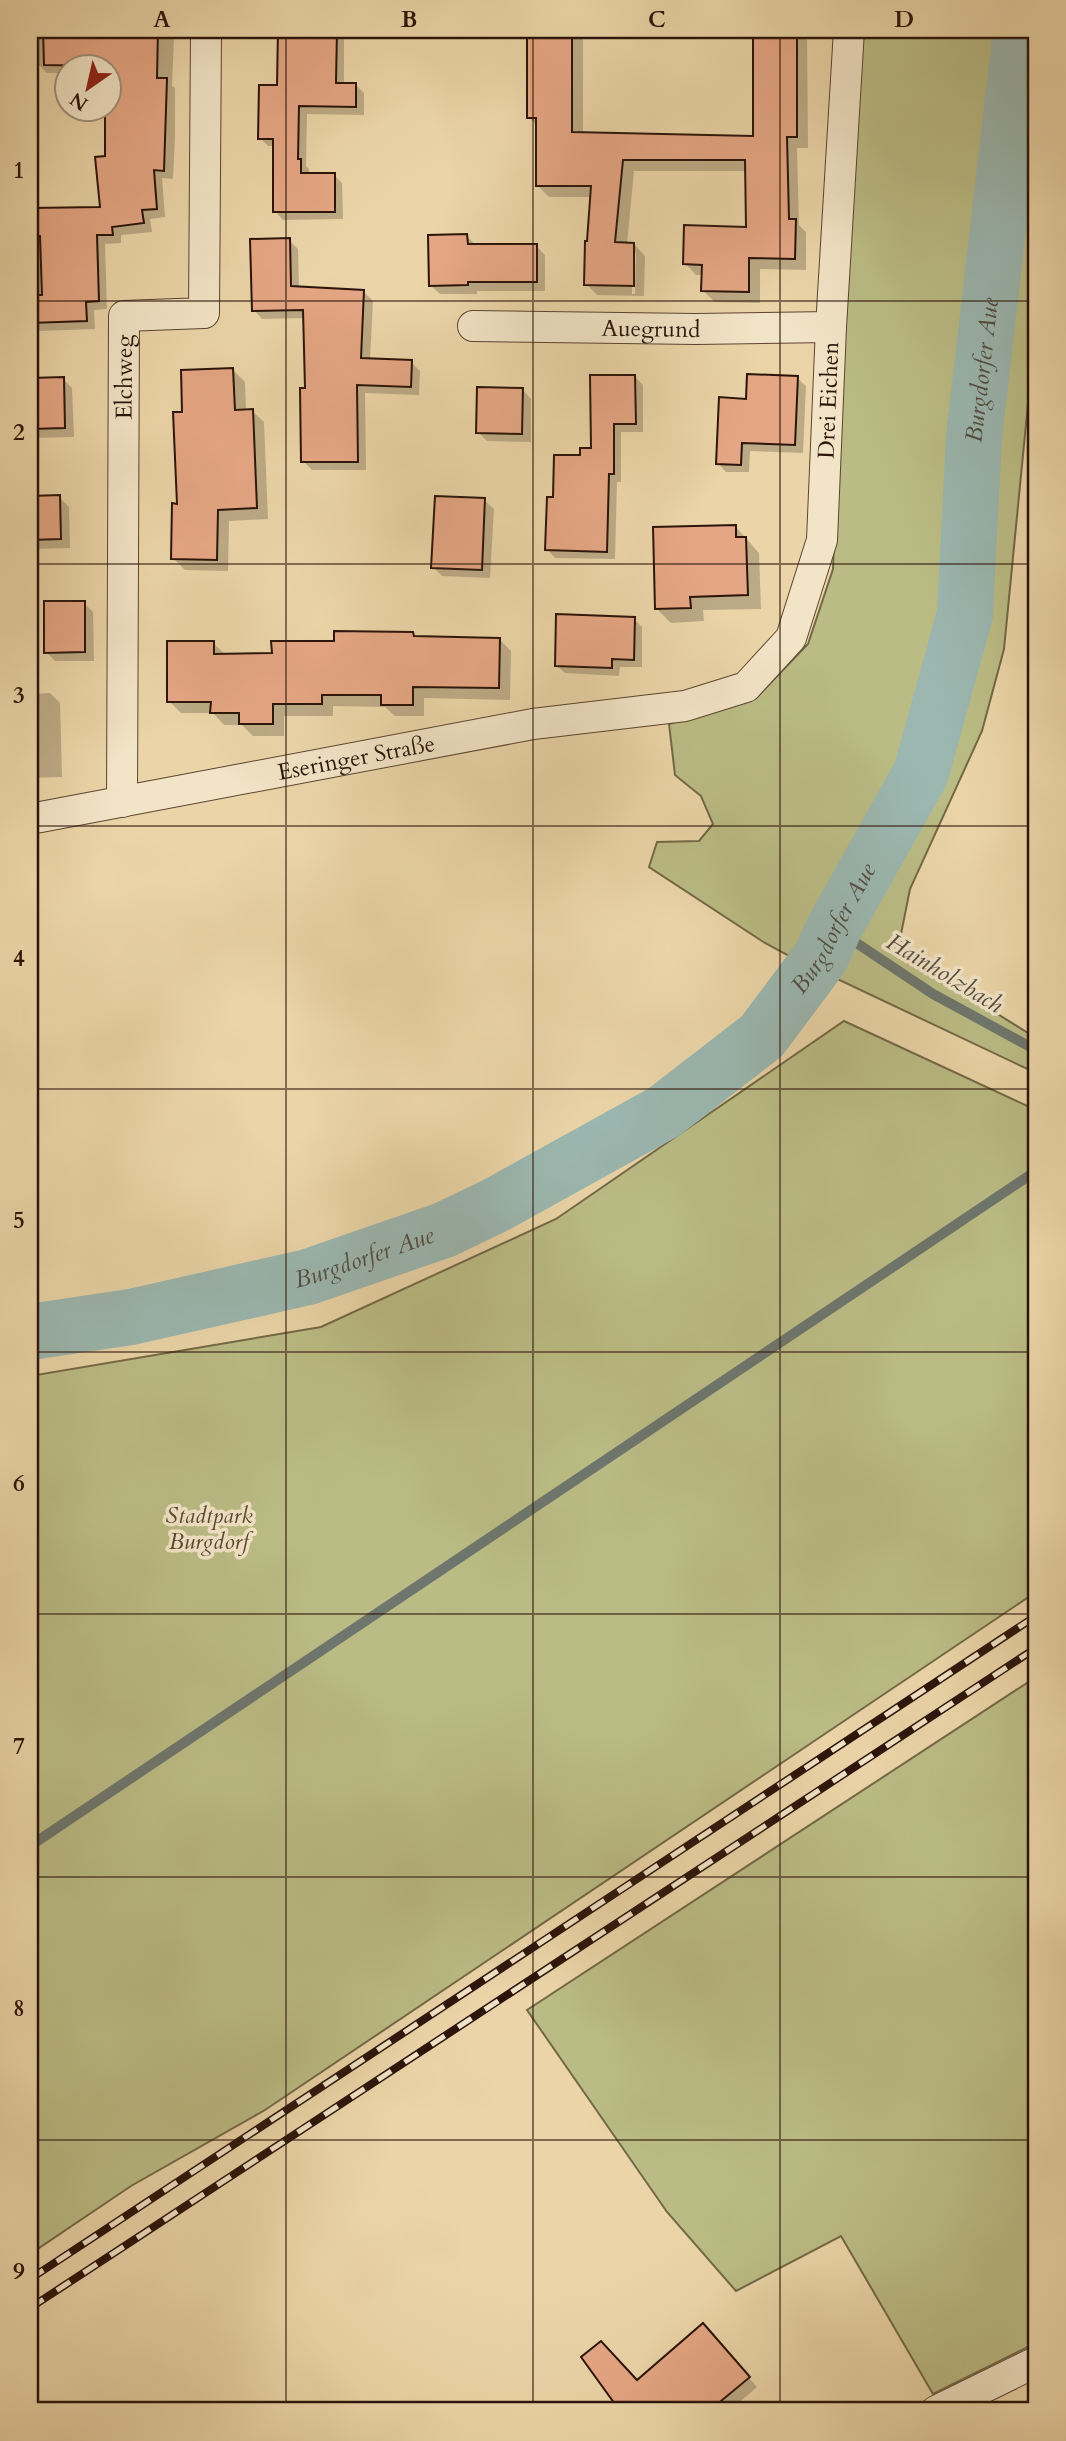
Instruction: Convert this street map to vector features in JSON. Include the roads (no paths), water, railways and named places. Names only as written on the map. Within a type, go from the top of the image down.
[{"type":"street","name":"Elchweg","points":[[122,802],[124,316],[204,313],[205,30]]},
{"type":"street","name":"Drei Eichen","points":[[685,706],[746,687],[791,638],[822,540],[831,327],[849,30]]},
{"type":"street","name":"Auegrund","points":[[473,326],[696,329],[831,327]]},
{"type":"street","name":"Eseringer Straße","points":[[30,819],[533,724],[685,706]]},
{"type":"street","points":[[936,2411],[1036,2362]]},
{"type":"waterway","name":"Hainholzbach","points":[[30,1332],[131,1317],[308,1277],[444,1230],[496,1205],[664,1112],[762,1036],[821,957],[834,928],[921,773],[965,614],[974,437],[1021,30]]},
{"type":"waterway","name":"Hainholzbach","points":[[834,928],[933,994],[1036,1050]]},
{"type":"waterway","points":[[30,1846],[1036,1171]]},
{"type":"railway","points":[[30,2279],[1036,1616]]},
{"type":"railway","points":[[30,2308],[1036,1648]]},
{"type":"water label","name":"Burgdorfer Aue","points":[[982,370]]},
{"type":"water label","name":"Burgdorfer Aue","points":[[833,928]]},
{"type":"water label","name":"Burgdorfer Aue","points":[[363,1256]]},
{"type":"park label","name":"Stadtpark Burgdorf","points":[[209,1528]]}]
